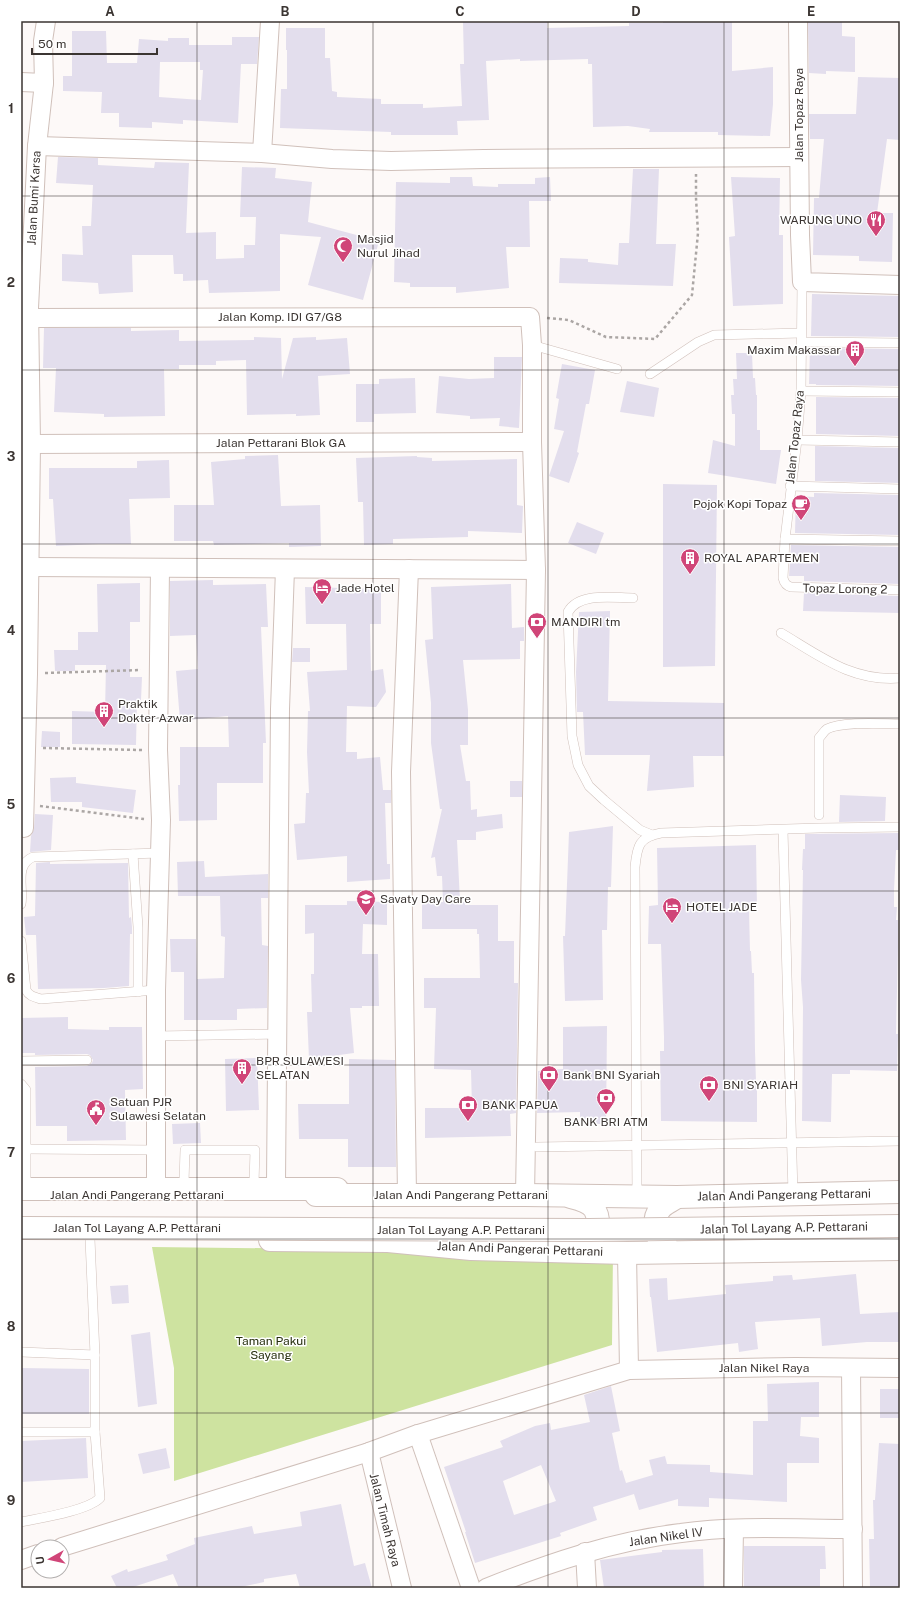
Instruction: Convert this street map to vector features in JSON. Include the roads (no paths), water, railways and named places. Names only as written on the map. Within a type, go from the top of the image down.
[{"type":"highway","name":"Jalan Andi Pangerang Pettarani","points":[[23,1189],[407,1195],[566,1195],[678,1198],[900,1192]]},
{"type":"highway","points":[[23,1189],[337,1189]]},
{"type":"highway","points":[[566,1195],[584,1201],[595,1210],[598,1224],[595,1237],[586,1245],[570,1250]]},
{"type":"highway","points":[[678,1198],[662,1206],[656,1214],[655,1225],[657,1235],[663,1244],[683,1253]]},
{"type":"highway","name":"Jalan Tol Layang A.P. Pettarani","points":[[21,1217],[802,1216],[900,1214]]},
{"type":"highway","name":"Jalan Tol Layang A.P. Pettarani","points":[[21,1228],[589,1230],[900,1226]]},
{"type":"highway","name":"Jalan Andi Pangeran Pettarani","points":[[21,1239],[388,1241],[472,1249],[570,1250],[627,1253],[900,1249]]},
{"type":"street","name":"Jalan Bumi Karsa","points":[[24,828],[28,674],[25,645],[29,567],[26,311],[28,200],[37,146],[44,83],[44,41],[46,21]]},
{"type":"street","points":[[262,152],[270,21]]},
{"type":"street","name":"Jalan Topaz Raya","points":[[798,21],[802,282]]},
{"type":"street","points":[[21,82],[44,83]]},
{"type":"street","points":[[37,146],[262,152],[332,159],[391,161],[799,157]]},
{"type":"street","points":[[802,282],[900,285]]},
{"type":"street","name":"Jalan Komp. IDI G7/G8","points":[[26,311],[530,317],[532,345]]},
{"type":"street","points":[[525,1195],[536,570],[532,442],[532,345]]},
{"type":"street","name":"Jalan Pettarani Blok GA","points":[[27,436],[532,442]]},
{"type":"street","points":[[29,567],[536,570]]},
{"type":"street","points":[[156,1182],[156,990],[161,820],[158,750],[160,568]]},
{"type":"street","points":[[276,1183],[280,710],[285,569]]},
{"type":"street","points":[[407,1195],[401,772],[410,569]]},
{"type":"street","points":[[627,1253],[629,1370]]},
{"type":"street","points":[[851,1368],[853,1588]]},
{"type":"street","name":"Jalan Nikel Raya","points":[[70,1545],[369,1452],[418,1434],[629,1370],[900,1368]]},
{"type":"street","points":[[418,1434],[471,1588]]},
{"type":"street","name":"Jalan Timah Raya","points":[[369,1452],[402,1588]]},
{"type":"street","points":[[733,1588],[734,1529]]},
{"type":"street","name":"Jalan Nikel IV","points":[[486,1588],[530,1570],[585,1552],[612,1545],[680,1533],[734,1529],[853,1529]]},
{"type":"street","points":[[585,1552],[587,1588]]},
{"type":"lane","name":"Jalan Topaz Raya","points":[[791,587],[785,584],[783,578],[790,486],[797,440],[802,338],[802,282]]},
{"type":"lane","points":[[650,374],[698,342],[714,335],[900,343]]},
{"type":"lane","points":[[532,345],[617,369]]},
{"type":"lane","points":[[800,391],[900,392]]},
{"type":"lane","points":[[797,440],[900,442]]},
{"type":"lane","points":[[790,486],[900,489]]},
{"type":"lane","points":[[785,539],[900,541]]},
{"type":"lane","name":"Topaz Lorong 2","points":[[791,587],[900,590]]},
{"type":"lane","points":[[633,598],[586,598],[572,605],[568,612],[572,736],[578,765],[589,786],[629,822],[640,830],[652,835]]},
{"type":"lane","points":[[781,633],[853,673],[868,677],[900,678]]},
{"type":"lane","points":[[819,815],[819,738],[824,731],[844,724],[900,724]]},
{"type":"lane","points":[[637,1196],[635,866],[638,846],[644,838],[652,835],[900,827]]},
{"type":"lane","points":[[783,830],[793,1194]]},
{"type":"lane","points":[[21,904],[22,868],[26,860],[33,857],[160,853]]},
{"type":"lane","points":[[133,854],[138,927],[138,992]]},
{"type":"lane","points":[[21,941],[26,990],[28,994],[34,997],[41,998],[156,990]]},
{"type":"lane","points":[[157,1036],[278,1034]]},
{"type":"lane","points":[[21,1061],[87,1060]]},
{"type":"lane","points":[[21,1084],[26,1090],[26,1149],[23,1189]]},
{"type":"lane","points":[[537,1147],[900,1141]]},
{"type":"lane","points":[[26,1149],[156,1150]]},
{"type":"lane","points":[[184,1182],[185,1150],[255,1150],[254,1183]]},
{"type":"lane","points":[[21,1522],[70,1512],[96,1503],[100,1498],[95,1432],[95,1355],[90,1239]]},
{"type":"lane","points":[[21,1352],[95,1355]]},
{"type":"lane","points":[[21,1432],[95,1432]]},
{"type":"place","name":"WARUNG UNO","points":[[876,237]]},
{"type":"place","name":"Masjid Nurul Jihad","points":[[343,263]]},
{"type":"place","name":"Maxim Makassar","points":[[855,367]]},
{"type":"place","name":"Pojok Kopi Topaz","points":[[801,521]]},
{"type":"place","name":"ROYAL APARTEMEN","points":[[690,575]]},
{"type":"place","name":"Jade Hotel","points":[[322,605]]},
{"type":"place","name":"MANDIRI tm","points":[[537,639]]},
{"type":"place","name":"Praktik Dokter Azwar","points":[[104,728]]},
{"type":"place","name":"Savaty Day Care","points":[[366,916]]},
{"type":"place","name":"HOTEL JADE","points":[[672,924]]},
{"type":"place","name":"BPR SULAWESI SELATAN","points":[[242,1085]]},
{"type":"place","name":"Bank BNI Syariah","points":[[549,1092]]},
{"type":"place","name":"BNI SYARIAH","points":[[709,1102]]},
{"type":"place","name":"BANK BRI ATM","points":[[606,1115]]},
{"type":"place","name":"BANK PAPUA","points":[[468,1122]]},
{"type":"place","name":"Satuan PJR Sulawesi Selatan","points":[[96,1126]]},
{"type":"park label","name":"Taman Pakui Sayang","points":[[271,1348]]}]
